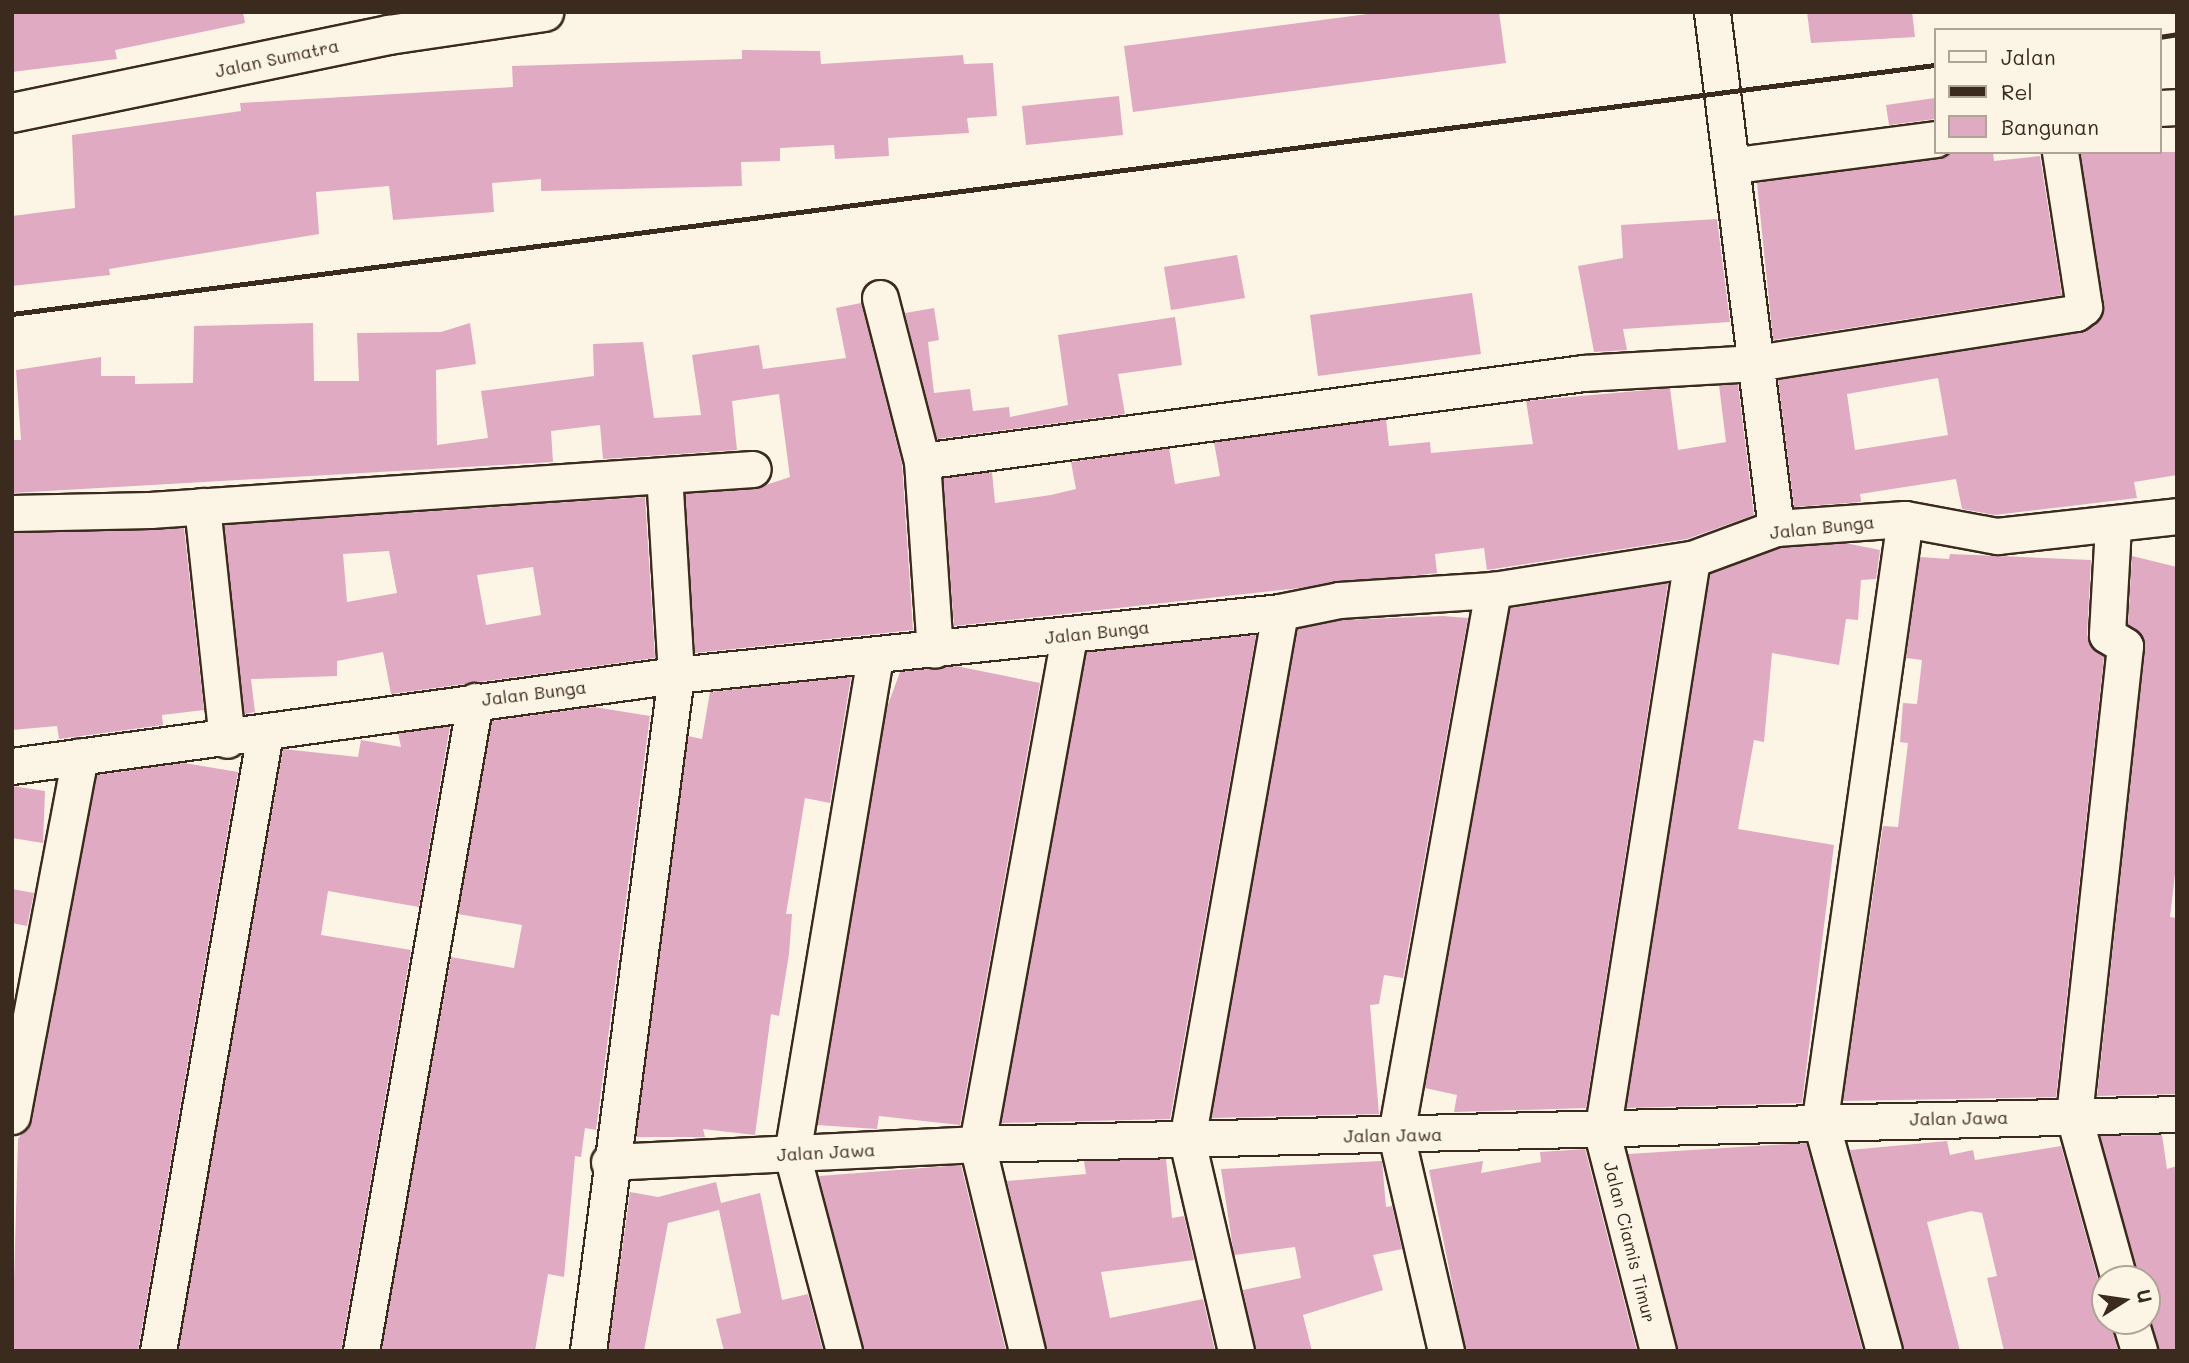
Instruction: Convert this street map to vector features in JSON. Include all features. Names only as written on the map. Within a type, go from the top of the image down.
[{"type":"highway","name":"Jalan Sumatra","points":[[12,113],[393,24],[544,12]]},
{"type":"street","points":[[1712,12],[1736,165],[1776,528]]},
{"type":"street","points":[[1736,165],[1934,139]]},
{"type":"street","points":[[922,461],[1583,373],[1756,363],[2083,310],[2060,154]]},
{"type":"street","points":[[880,298],[922,461],[935,650]]},
{"type":"street","points":[[12,513],[202,506],[753,469]]},
{"type":"street","points":[[588,1351],[609,1162],[676,675],[664,475]]},
{"type":"street","points":[[202,506],[227,740]]},
{"type":"street","name":"Jalan Bunga","points":[[12,766],[227,740],[475,701],[676,675],[1069,636],[1280,612],[1339,600],[1493,590],[1692,559],[1776,528],[1905,519],[1997,536],[2113,526],[2177,516]]},
{"type":"street","points":[[1884,1351],[1820,1119],[1905,519]]},
{"type":"street","points":[[2113,526],[2107,635],[2125,646],[2074,1117],[2115,1265]]},
{"type":"street","points":[[1602,1133],[1692,559]]},
{"type":"street","points":[[1446,1351],[1396,1134],[1493,590]]},
{"type":"street","points":[[1236,1351],[1187,1140],[1280,612]]},
{"type":"street","points":[[1027,1351],[977,1144],[1069,636]]},
{"type":"street","points":[[844,1351],[792,1154],[875,657]]},
{"type":"street","points":[[361,1351],[475,701]]},
{"type":"street","points":[[158,1351],[265,733]]},
{"type":"street","points":[[12,1116],[80,757]]},
{"type":"street","name":"Jalan Jawa","points":[[609,1162],[977,1144],[1396,1134],[1602,1133],[1820,1119],[2177,1114]]},
{"type":"street","name":"Jalan Ciamis Timur","points":[[1602,1133],[1658,1351]]},
{"type":"building","points":[[12,12],[243,12],[245,23],[115,50],[117,59],[12,72]]},
{"type":"building","points":[[1383,12],[1499,12],[1506,63],[1133,112],[1124,46]]},
{"type":"building","points":[[1807,12],[1912,12],[1915,37],[1811,43]]},
{"type":"building","points":[[742,50],[820,51],[821,64],[963,55],[964,64],[993,63],[997,116],[967,118],[969,133],[888,138],[889,156],[835,159],[834,145],[780,148],[780,161],[741,162],[742,186],[541,191],[541,179],[492,183],[494,212],[393,220],[389,186],[316,192],[319,234],[109,269],[110,275],[12,286],[12,216],[75,208],[72,135],[241,111],[240,103],[513,87],[512,66],[742,59]]},
{"type":"building","points":[[1119,96],[1123,135],[1026,145],[1022,106]]},
{"type":"building","points":[[1934,98],[1934,119],[1889,125],[1886,105]]},
{"type":"building","points":[[2177,152],[2177,475],[2134,482],[2137,498],[1995,515],[1962,509],[1956,479],[1860,494],[1861,502],[1794,507],[1778,380],[2079,333],[2097,323],[2104,304],[2080,154]],"holes":[[[1938,378],[1948,435],[1855,450],[1847,394]]]},
{"type":"building","points":[[1937,154],[1993,154],[1994,161],[2040,156],[2062,295],[1773,340],[1757,183]]},
{"type":"building","points":[[1717,219],[1730,322],[1623,329],[1627,350],[1594,352],[1578,266],[1623,258],[1621,225]]},
{"type":"building","points":[[1237,255],[1245,298],[1171,310],[1164,267]]},
{"type":"building","points":[[1472,293],[1481,354],[1318,376],[1310,315]]},
{"type":"building","points":[[861,303],[902,464],[913,630],[695,653],[685,494],[754,489],[790,477],[779,394],[732,401],[737,450],[603,459],[600,425],[551,431],[553,462],[12,493],[12,440],[21,440],[16,370],[101,357],[101,376],[135,376],[135,384],[193,383],[194,326],[313,323],[314,381],[359,381],[357,333],[441,332],[470,323],[476,364],[436,370],[437,445],[488,438],[481,391],[594,376],[593,344],[643,342],[654,418],[701,415],[692,355],[759,345],[763,369],[846,358],[836,308]]},
{"type":"building","points":[[934,308],[939,340],[928,342],[934,393],[970,389],[973,411],[1009,407],[1010,417],[1068,405],[1058,335],[1175,317],[1182,365],[1118,374],[1125,414],[937,439],[905,313]]},
{"type":"building","points":[[1738,384],[1754,515],[1687,539],[1487,570],[1484,548],[1435,554],[1437,573],[954,626],[943,478],[992,472],[995,503],[1076,489],[1071,462],[1169,448],[1175,484],[1220,476],[1214,442],[1386,419],[1389,446],[1430,442],[1431,453],[1533,444],[1526,401],[1670,388],[1678,450],[1726,442],[1719,385]]},
{"type":"building","points":[[645,497],[655,658],[391,694],[383,652],[337,661],[337,676],[251,679],[255,712],[244,714],[224,525]],"holes":[[[389,551],[397,593],[347,602],[343,554]],[[533,567],[541,615],[486,625],[477,575]]]},
{"type":"building","points":[[184,528],[204,710],[162,715],[163,725],[59,739],[57,726],[12,730],[12,533]]},
{"type":"building","points":[[1845,543],[1880,550],[1876,579],[1861,580],[1858,620],[1846,619],[1839,665],[1772,653],[1764,742],[1754,740],[1738,829],[1834,845],[1802,1103],[1626,1108],[1710,574],[1780,548]]},
{"type":"building","points":[[1950,554],[2091,560],[2087,635],[2104,657],[2056,1097],[1843,1101],[1883,826],[1898,827],[1908,743],[1900,742],[1903,703],[1917,704],[1922,660],[1906,658],[1920,557],[1949,559]]},
{"type":"building","points":[[2132,556],[2177,567],[2177,857],[2170,917],[2177,918],[2177,1094],[2097,1096],[2145,648],[2128,624]]},
{"type":"building","points":[[1668,583],[1586,1108],[1454,1112],[1457,1095],[1425,1088],[1510,608]]},
{"type":"building","points":[[1443,616],[1468,618],[1403,978],[1384,975],[1379,1004],[1370,1005],[1379,1114],[1211,1118],[1297,629],[1342,620]]},
{"type":"building","points":[[1256,635],[1170,1119],[1001,1123],[1086,652]]},
{"type":"building","points":[[956,666],[1040,683],[960,1125],[879,1116],[877,1129],[817,1125],[886,710],[900,672]]},
{"type":"building","points":[[851,677],[830,803],[805,798],[786,914],[792,914],[789,954],[779,1016],[771,1014],[755,1135],[703,1129],[705,1137],[636,1137],[688,736],[702,739],[710,692]]},
{"type":"building","points":[[594,707],[650,716],[596,1130],[585,1128],[581,1157],[575,1156],[564,1277],[548,1274],[535,1351],[381,1351],[451,957],[514,968],[522,925],[458,914],[492,721]]},
{"type":"building","points":[[450,726],[419,907],[328,891],[321,935],[411,950],[341,1351],[178,1351],[283,749],[358,757],[361,740],[401,747],[398,733]]},
{"type":"building","points":[[184,763],[238,772],[138,1351],[12,1351],[18,1139],[32,1120],[97,775]]},
{"type":"building","points":[[12,786],[45,791],[43,843],[12,838]]},
{"type":"building","points":[[12,889],[34,893],[27,926],[12,923]]},
{"type":"building","points":[[2162,1135],[2167,1169],[2177,1166],[2177,1351],[2159,1351],[2154,1335],[2161,1335],[2161,1265],[2135,1265],[2100,1136]]},
{"type":"building","points":[[1947,1141],[1950,1155],[1973,1150],[1975,1160],[2061,1146],[2094,1265],[2091,1265],[2091,1335],[2114,1335],[2118,1351],[2004,1351],[1987,1278],[1997,1276],[1982,1213],[1971,1211],[1927,1222],[1960,1351],[1904,1351],[1850,1150]]},
{"type":"building","points":[[1806,1143],[1863,1351],[1678,1351],[1628,1154]]},
{"type":"building","points":[[1585,1149],[1637,1351],[1466,1351],[1429,1170],[1483,1161],[1481,1173],[1541,1162],[1540,1152]]},
{"type":"building","points":[[1166,1159],[1172,1218],[1184,1216],[1194,1260],[1101,1272],[1110,1318],[1203,1299],[1215,1351],[1047,1351],[1007,1181],[1086,1174],[1084,1161]]},
{"type":"building","points":[[1382,1161],[1386,1207],[1392,1206],[1402,1249],[1373,1255],[1383,1290],[1303,1315],[1312,1351],[1256,1351],[1243,1290],[1301,1278],[1295,1247],[1234,1255],[1221,1169]]},
{"type":"building","points":[[961,1165],[1006,1351],[864,1351],[819,1176]]},
{"type":"building","points":[[716,1182],[721,1203],[760,1193],[782,1300],[808,1294],[823,1351],[724,1351],[716,1319],[741,1313],[719,1210],[668,1223],[644,1351],[608,1351],[630,1192],[658,1197]]},
{"type":"railway","points":[[2161,37],[2177,34]]},
{"type":"railway","points":[[12,314],[1934,65]]}]
